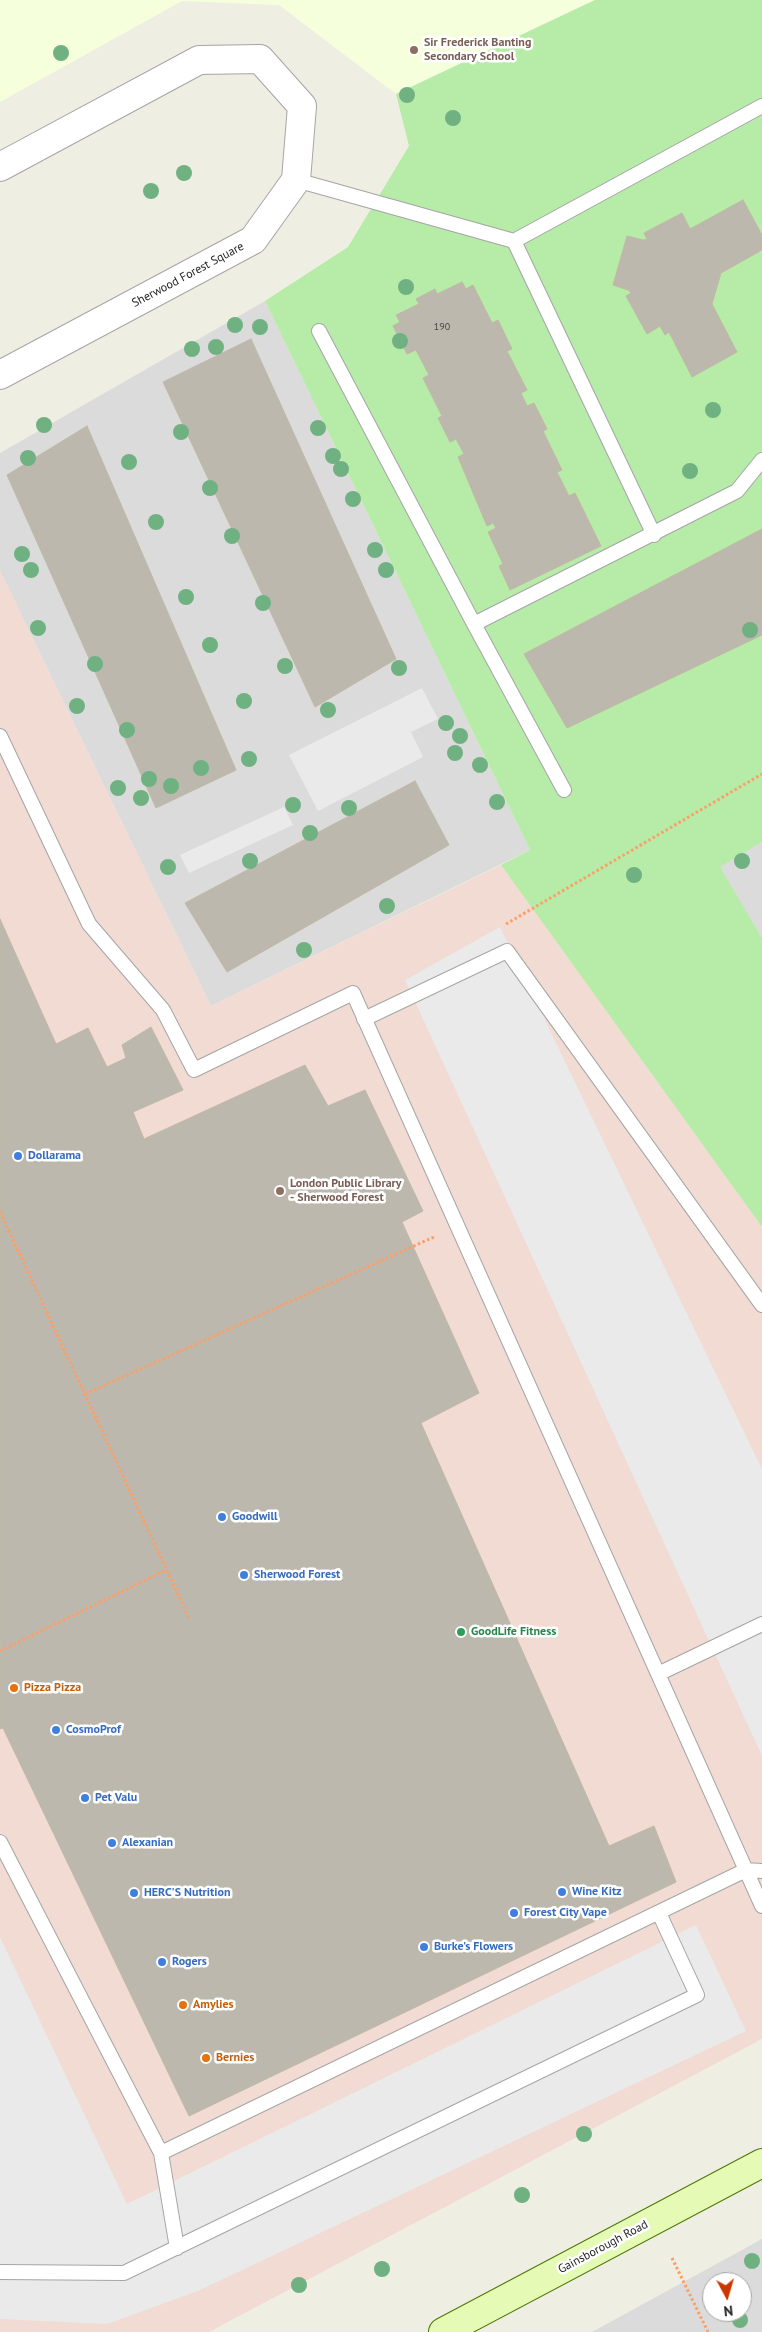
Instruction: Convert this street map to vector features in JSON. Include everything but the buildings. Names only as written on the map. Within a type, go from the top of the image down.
[{"type":"main road","name":"Gainsborough Road","points":[[443,2332],[762,2163]]},
{"type":"street","points":[[0,167],[199,60],[260,59],[302,106],[296,180]]},
{"type":"street","name":"Sherwood Forest Square","points":[[0,375],[253,240],[296,180]]},
{"type":"lane","points":[[296,180],[514,241],[762,106]]},
{"type":"lane","points":[[514,241],[654,535]]},
{"type":"lane","points":[[319,331],[564,790]]},
{"type":"lane","points":[[474,624],[654,535],[737,491],[762,460]]},
{"type":"lane","points":[[0,736],[89,924],[163,1010],[194,1070],[353,993],[762,1906]]},
{"type":"lane","points":[[364,1019],[507,951],[762,1305]]},
{"type":"lane","points":[[658,1674],[762,1624]]},
{"type":"lane","points":[[0,1842],[161,2153],[176,2248]]},
{"type":"lane","points":[[161,2153],[746,1870],[762,1871]]},
{"type":"lane","points":[[0,2272],[124,2273],[696,1995],[659,1913]]},
{"type":"path","points":[[500,927],[762,774]]},
{"type":"path","points":[[0,1212],[190,1620]]},
{"type":"path","points":[[86,1394],[458,1227]]},
{"type":"path","points":[[0,1651],[166,1570]]},
{"type":"path","points":[[672,2258],[708,2332]]},
{"type":"shaded area","name":"Sir Frederick Banting Secondary School","points":[[0,0],[595,0],[396,94],[279,5],[182,1],[0,102]]},
{"type":"shaded area","points":[[265,301],[530,850],[211,1006],[0,571],[0,453]]},
{"type":"shaded area","points":[[0,571],[211,1006],[501,865],[762,1227],[762,2039],[209,2332],[0,2332]]},
{"type":"shaded area","points":[[422,688],[438,719],[411,732],[423,757],[318,811],[289,755]]},
{"type":"shaded area","points":[[284,807],[293,825],[189,873],[180,855]]},
{"type":"shaded area","points":[[762,842],[762,938],[719,867]]},
{"type":"shaded area","points":[[500,927],[762,1469],[762,1756],[405,980]]},
{"type":"shaded area","points":[[696,1925],[746,2031],[198,2291],[107,2324],[0,2319],[0,1937],[127,2204]]},
{"type":"shaded area","points":[[762,2239],[762,2332],[592,2332]]},
{"type":"green space","points":[[595,0],[762,0],[762,842],[720,867],[762,938],[762,1227],[501,865],[530,850],[265,301],[348,247],[409,146],[396,94]]},
{"type":"place","name":"Sir Frederick Banting Secondary School","points":[[414,50]]},
{"type":"place","name":"Dollarama","points":[[18,1156]]},
{"type":"place","name":"London Public Library - Sherwood Forest","points":[[280,1191]]},
{"type":"place","name":"Goodwill","points":[[222,1517]]},
{"type":"place","name":"Sherwood Forest","points":[[244,1575]]},
{"type":"place","name":"GoodLife Fitness","points":[[461,1632]]},
{"type":"place","name":"Pizza Pizza","points":[[14,1688]]},
{"type":"place","name":"CosmoProf","points":[[56,1730]]},
{"type":"place","name":"Pet Valu","points":[[85,1798]]},
{"type":"place","name":"Alexanian","points":[[112,1843]]},
{"type":"place","name":"Wine Kitz","points":[[562,1892]]},
{"type":"place","name":"HERC'S Nutrition","points":[[134,1893]]},
{"type":"place","name":"Forest City Vape","points":[[514,1913]]},
{"type":"place","name":"Burke's Flowers","points":[[424,1947]]},
{"type":"place","name":"Rogers","points":[[162,1962]]},
{"type":"place","name":"Amylies","points":[[183,2005]]},
{"type":"place","name":"Bernies","points":[[206,2058]]}]
